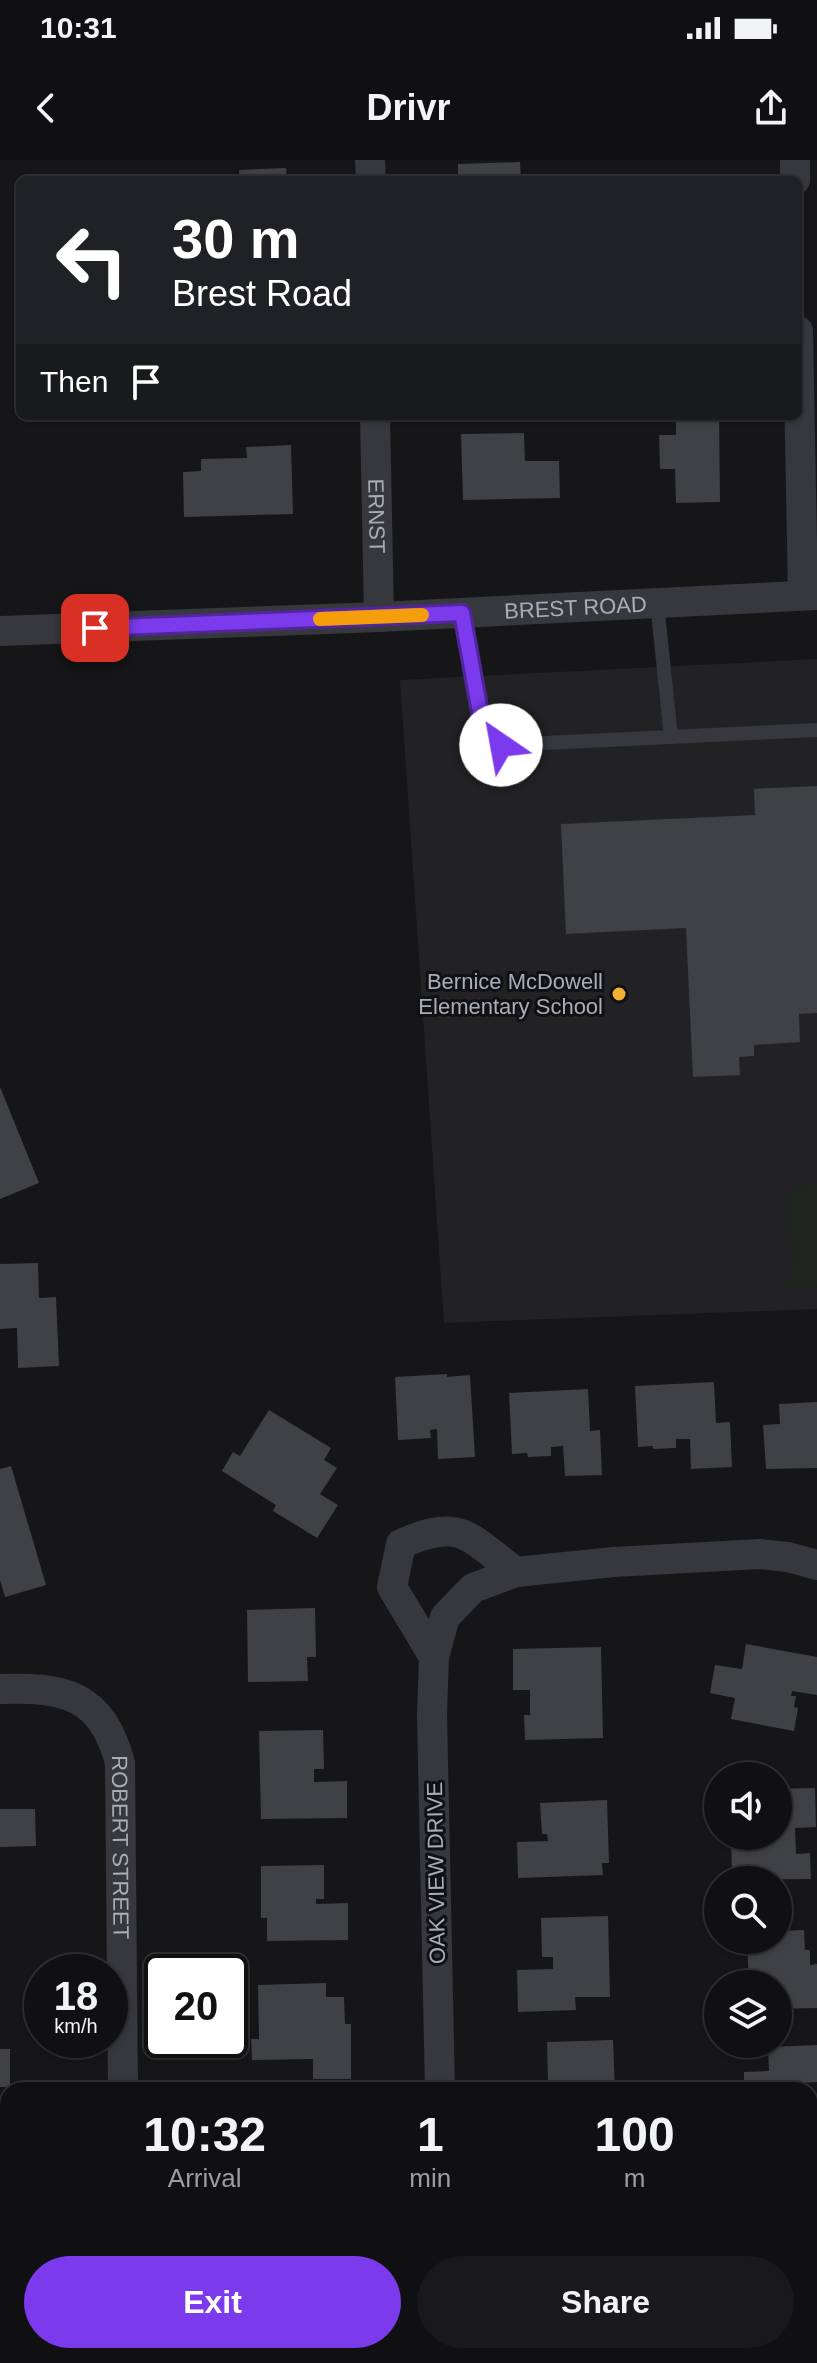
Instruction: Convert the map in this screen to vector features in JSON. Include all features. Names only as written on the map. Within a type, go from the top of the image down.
[{"type":"street","points":[[802,419],[810,595]]},
{"type":"street","name":"ERNST","points":[[375,420],[379,617]]},
{"type":"street","name":"BREST ROAD","points":[[0,631],[379,617],[810,595]]},
{"type":"street","points":[[434,1657],[392,1587],[401,1544],[429,1532],[460,1531],[516,1572]]},
{"type":"street","name":"OAK VIEW DRIVE","points":[[440,2082],[432,1714],[434,1657],[445,1617],[473,1588],[516,1572],[614,1562],[760,1554],[817,1565]]},
{"type":"street","name":"ROBERT STREET","points":[[0,1689],[59,1691],[80,1700],[99,1716],[114,1740],[120,1763],[123,2082]]},
{"type":"lane","points":[[657,603],[671,737]]},
{"type":"lane","points":[[462,613],[483,729],[501,745],[817,730]]},
{"type":"shaded area","name":"Bernice McDowell Elementary School","points":[[817,659],[817,1309],[444,1323],[400,680]]},
{"type":"shaded area","points":[[805,1184],[817,1184],[817,1286],[791,1288],[793,1242],[788,1233],[789,1195]]},
{"type":"building","points":[[520,162],[521,176],[458,176],[458,164]]},
{"type":"building","points":[[286,168],[287,176],[240,176],[239,170]]},
{"type":"building","points":[[676,420],[719,420],[720,502],[676,503],[675,469],[660,469],[659,435],[676,435]]},
{"type":"building","points":[[524,433],[525,461],[559,461],[560,498],[463,500],[461,434]]},
{"type":"building","points":[[291,445],[293,514],[184,517],[183,472],[201,471],[201,459],[247,458],[246,447]]},
{"type":"building","points":[[817,786],[817,1013],[799,1014],[800,1042],[754,1045],[754,1056],[739,1057],[740,1075],[693,1077],[686,928],[566,934],[561,824],[755,815],[754,789]]},
{"type":"building","points":[[0,1087],[39,1183],[0,1199]]},
{"type":"building","points":[[38,1263],[39,1298],[56,1297],[59,1366],[18,1368],[17,1328],[0,1329],[0,1264]]},
{"type":"building","points":[[447,1374],[447,1377],[470,1375],[475,1457],[438,1459],[437,1429],[430,1430],[431,1438],[398,1440],[395,1377]]},
{"type":"building","points":[[714,1382],[716,1423],[730,1422],[732,1467],[691,1469],[690,1439],[676,1439],[676,1448],[638,1447],[635,1386]]},
{"type":"building","points":[[588,1389],[590,1431],[600,1430],[602,1475],[565,1476],[563,1446],[551,1447],[551,1456],[512,1454],[509,1393]]},
{"type":"building","points":[[817,1402],[817,1468],[766,1469],[763,1425],[780,1424],[779,1404]]},
{"type":"building","points":[[269,1410],[331,1448],[324,1460],[337,1468],[320,1494],[338,1505],[317,1538],[273,1511],[276,1505],[222,1471],[233,1452],[240,1456]]},
{"type":"building","points":[[11,1466],[46,1585],[5,1597],[0,1580],[0,1469]]},
{"type":"building","points":[[315,1608],[316,1657],[307,1657],[308,1681],[248,1682],[247,1610]]},
{"type":"building","points":[[746,1644],[817,1657],[817,1695],[792,1691],[791,1696],[796,1696],[794,1707],[798,1708],[794,1731],[731,1719],[735,1698],[710,1693],[715,1665],[742,1669]]},
{"type":"building","points":[[601,1647],[603,1738],[525,1740],[524,1715],[530,1715],[530,1690],[513,1690],[513,1649]]},
{"type":"building","points":[[323,1730],[324,1769],[314,1769],[314,1782],[347,1781],[347,1818],[261,1819],[259,1731]]},
{"type":"building","points":[[815,1788],[816,1827],[795,1828],[796,1854],[810,1853],[811,1879],[792,1879],[792,1866],[732,1866],[731,1850],[792,1850],[792,1789]]},
{"type":"building","points":[[607,1800],[609,1863],[602,1863],[603,1875],[518,1878],[517,1842],[548,1841],[547,1834],[542,1834],[540,1803]]},
{"type":"building","points":[[0,1809],[35,1809],[36,1846],[0,1847]]},
{"type":"building","points":[[324,1865],[324,1899],[316,1899],[316,1904],[348,1903],[348,1940],[267,1941],[267,1918],[261,1918],[261,1866]]},
{"type":"building","points":[[608,1916],[610,1997],[575,1997],[576,2010],[518,2012],[517,1970],[553,1969],[553,1957],[542,1957],[541,1918]]},
{"type":"building","points":[[792,1930],[804,1930],[805,1950],[810,1950],[810,1965],[817,1964],[817,2008],[792,2009],[792,1970],[748,1970],[748,1954],[792,1954]]},
{"type":"building","points":[[326,1983],[326,1997],[344,1997],[345,2024],[351,2024],[351,2079],[313,2079],[313,2059],[252,2060],[251,2039],[259,2039],[258,1985]]},
{"type":"building","points":[[613,2040],[615,2082],[548,2081],[547,2042]]},
{"type":"building","points":[[817,2045],[817,2082],[744,2082],[744,2072],[769,2071],[768,2058],[792,2058],[792,2046]]},
{"type":"building","points":[[0,2049],[10,2049],[10,2082],[0,2082]]},
{"type":"slow traffic","points":[[320,619],[422,615]]},
{"type":"place","name":"Bernice McDowell Elementary School","points":[[619,994]]},
{"type":"route","points":[[95,628],[462,613],[483,729],[501,745]]}]
